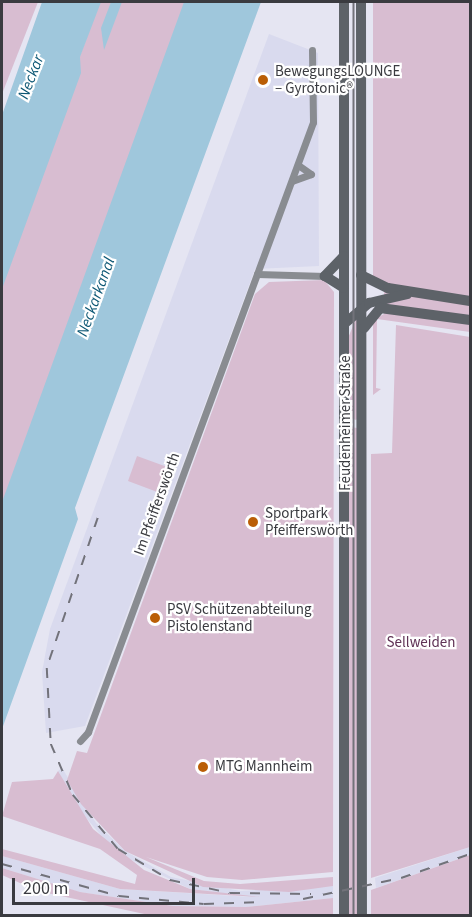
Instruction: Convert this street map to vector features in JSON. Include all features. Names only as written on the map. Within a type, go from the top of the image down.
[{"type":"main road","name":"Feudenheimer Straße","points":[[344,2],[344,915]]},
{"type":"main road","name":"Feudenheimer Straße","points":[[361,2],[362,915]]},
{"type":"main road","points":[[344,188],[355,186],[361,199]]},
{"type":"main road","points":[[344,256],[325,276],[344,288]]},
{"type":"main road","points":[[361,275],[410,293],[471,301]]},
{"type":"main road","points":[[344,324],[361,307],[410,293]]},
{"type":"main road","points":[[361,337],[369,315],[380,308],[471,320]]},
{"type":"main road","points":[[344,411],[352,423],[362,422]]},
{"type":"street","name":"Im Pfeifferswörth","points":[[80,741],[88,732],[313,122],[312,50]]},
{"type":"street","name":"Im Pfeifferswörth","points":[[292,181],[311,174],[309,168],[298,165]]},
{"type":"street","points":[[257,274],[325,276]]},
{"type":"shaded area","points":[[269,34],[318,53],[319,266],[255,269],[85,726],[46,733],[42,672],[50,629]]},
{"type":"shaded area","points":[[62,768],[96,823],[125,851],[171,877],[240,891],[333,886],[333,898],[246,907],[173,906],[79,892],[2,868],[2,856],[120,889],[251,897],[190,889],[115,852],[77,807],[58,771]]},
{"type":"shaded area","points":[[470,847],[470,855],[376,888],[375,878]]},
{"type":"green space","points":[[2,2],[38,2],[2,94]]},
{"type":"green space","points":[[100,2],[187,2],[2,505],[2,265]]},
{"type":"green space","points":[[373,2],[470,2],[470,332],[377,319],[376,388],[381,389],[373,395],[373,320],[384,314],[384,283],[373,280]]},
{"type":"green space","name":"Sportpark Pfeifferswörth","points":[[324,280],[334,292],[333,872],[242,880],[207,877],[146,857],[204,881],[240,884],[333,877],[333,886],[289,892],[203,887],[125,851],[81,804],[67,780],[77,751],[87,753],[255,294],[269,282]]},
{"type":"green space","points":[[358,314],[358,418],[356,420],[351,418],[348,338]]},
{"type":"green space","name":"Sellweiden","points":[[396,325],[470,337],[470,847],[371,878],[371,454],[392,453]]},
{"type":"green space","points":[[348,427],[358,428],[358,916],[348,915]]},
{"type":"green space","points":[[137,456],[170,468],[160,493],[128,481]]},
{"type":"green space","points":[[58,771],[93,829],[144,870],[190,889],[261,897],[120,889],[2,856],[2,849],[135,884],[137,875],[100,849],[2,816],[12,782],[53,779]]},
{"type":"green space","points":[[470,855],[470,915],[371,914],[371,890]]},
{"type":"green space","points":[[2,868],[80,892],[173,906],[246,907],[333,898],[333,915],[149,915],[38,891],[2,875]]},
{"type":"water","name":"Neckar","points":[[42,2],[101,2],[80,57],[81,73],[2,289],[2,115]]},
{"type":"water","points":[[111,2],[122,2],[104,50],[101,28]]},
{"type":"water","name":"Neckarkanal","points":[[184,2],[261,2],[75,508],[78,519],[2,729],[2,502]]},
{"type":"tram line","points":[[354,2],[354,916]]},
{"type":"railway","points":[[98,518],[47,668],[51,744],[73,795],[118,849],[170,880],[230,893],[311,894]]},
{"type":"railway","points":[[303,899],[401,878],[470,854]]},
{"type":"railway","points":[[2,864],[119,896],[204,904],[264,902]]},
{"type":"place","name":"BewegungsLOUNGE – Gyrotonic®","points":[[263,80]]},
{"type":"place","name":"Sportpark Pfeifferswörth","points":[[253,522]]},
{"type":"place","name":"PSV Schützenabteilung Pistolenstand","points":[[155,618]]},
{"type":"place","name":"MTG Mannheim","points":[[203,767]]}]
